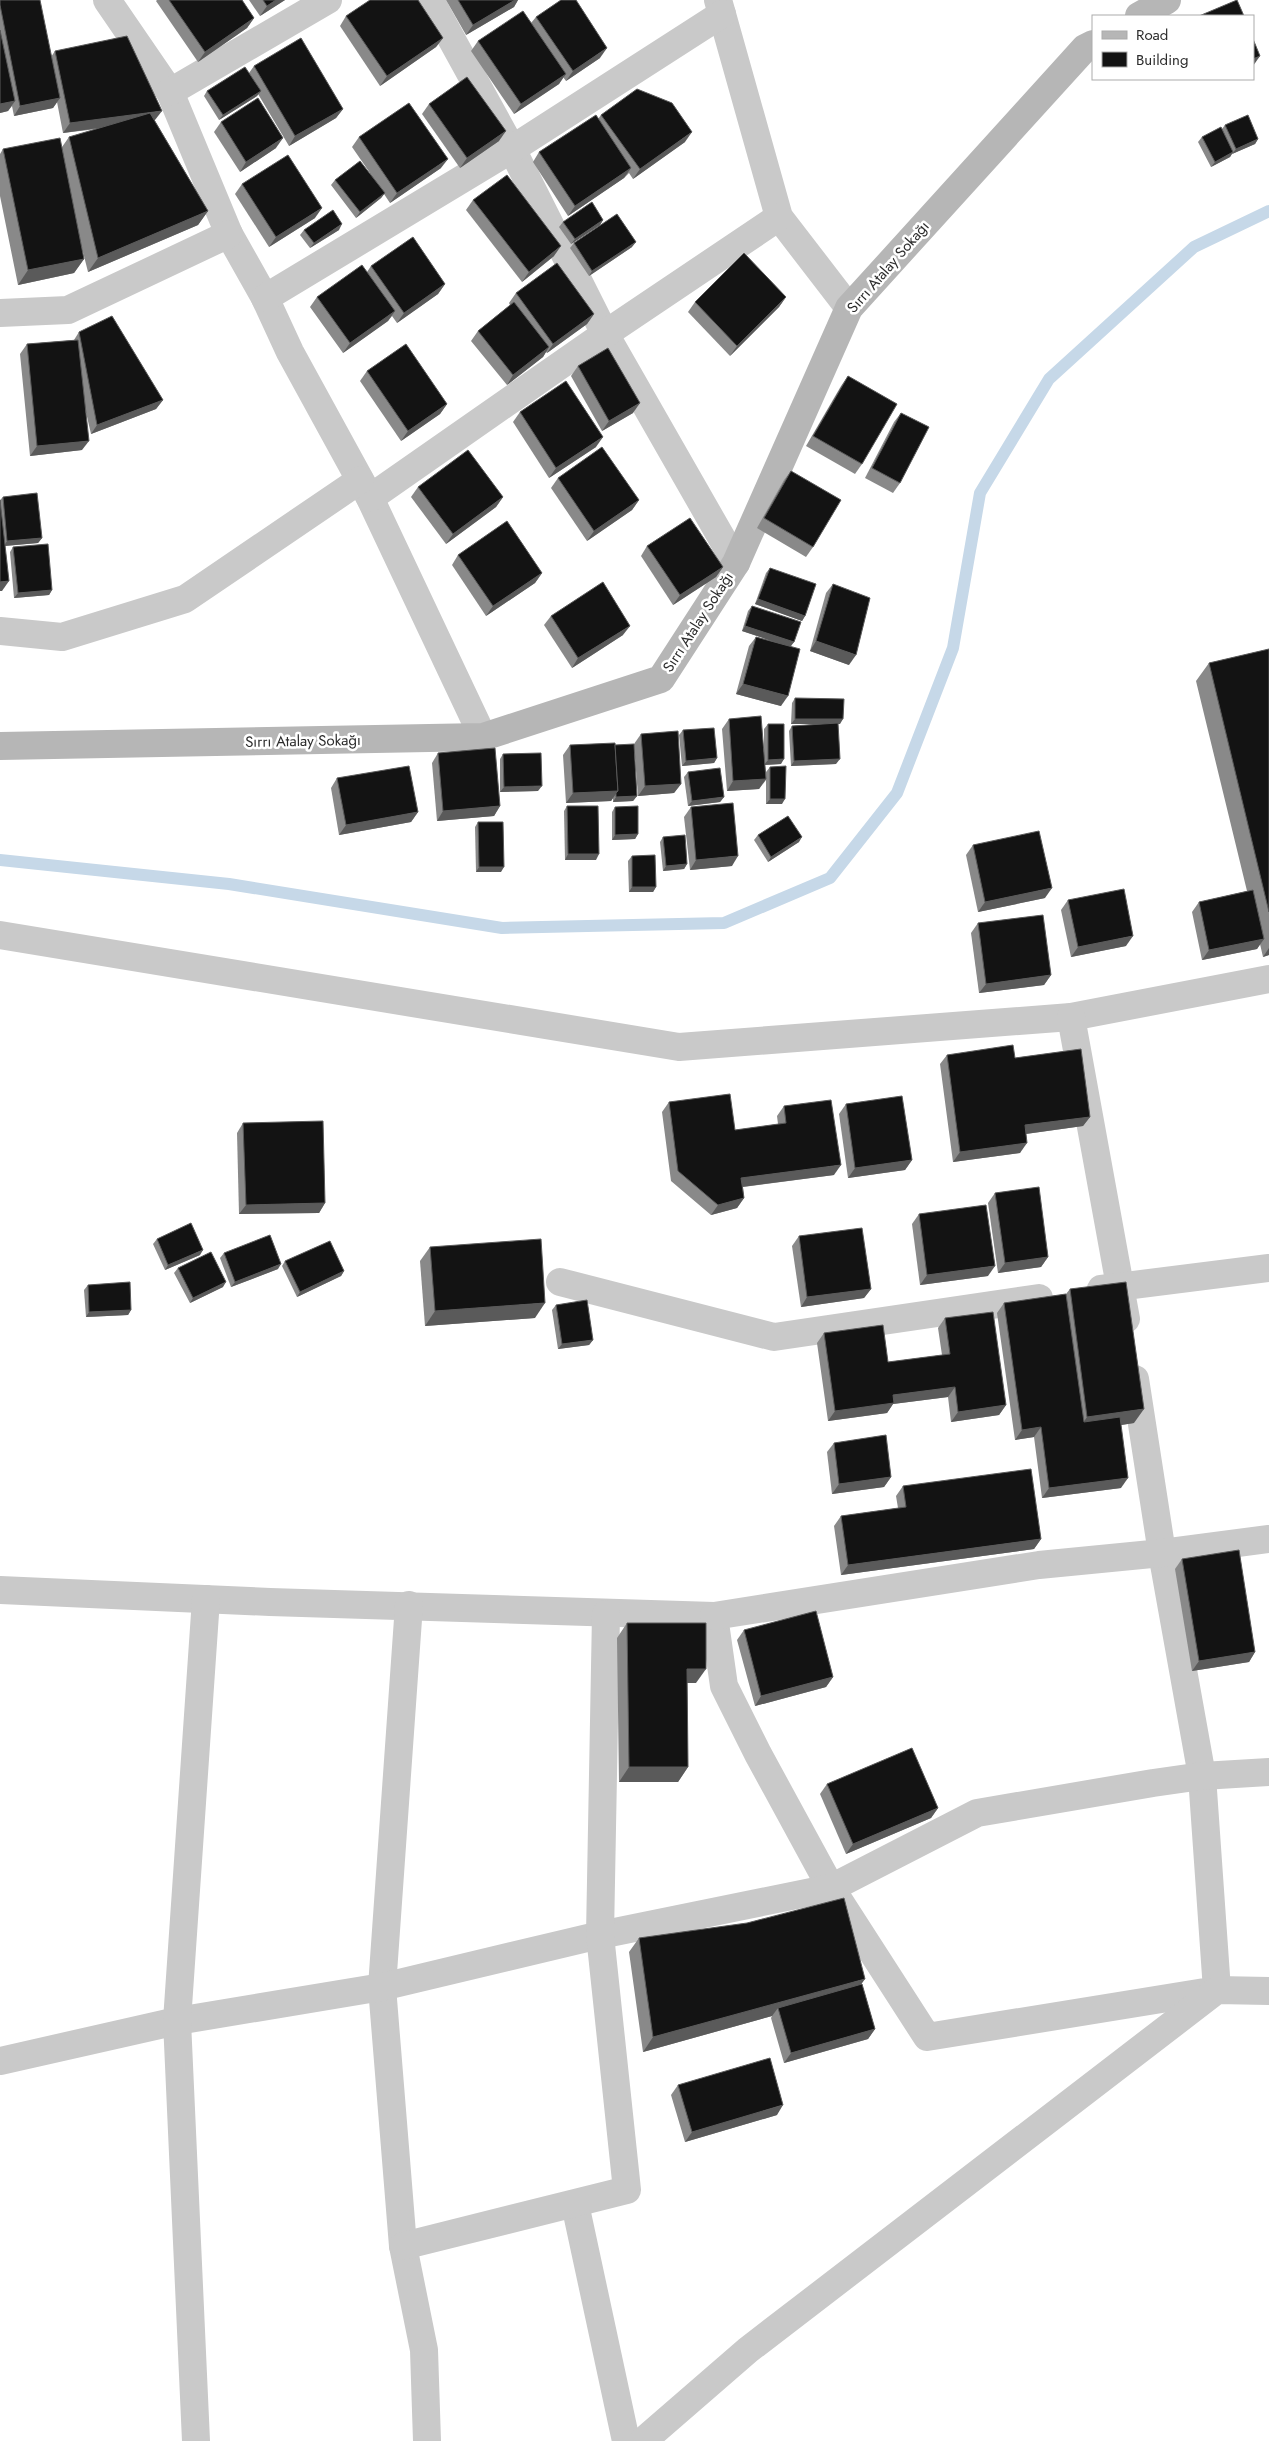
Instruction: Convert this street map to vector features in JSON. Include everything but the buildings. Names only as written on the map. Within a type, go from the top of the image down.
[{"type":"main road","points":[[1141,15],[1167,0]]},
{"type":"main road","name":"Sırrı Atalay Sokağı","points":[[0,746],[483,737],[661,679],[736,563],[849,308],[1085,48],[1092,44]]},
{"type":"street","points":[[107,0],[170,92],[229,234],[266,298],[290,352],[365,489],[483,737]]},
{"type":"street","points":[[170,92],[328,0]]},
{"type":"street","points":[[430,0],[512,150],[605,334],[736,563]]},
{"type":"street","points":[[266,298],[512,150],[720,7],[779,218],[849,308]]},
{"type":"street","points":[[0,631],[62,637],[185,599],[365,489],[605,334],[779,218]]},
{"type":"street","points":[[0,313],[68,310],[229,234]]},
{"type":"street","points":[[0,935],[679,1046],[1071,1017],[1269,979]]},
{"type":"street","points":[[1071,1017],[1130,1347],[1162,1554],[1202,1776],[1217,1990]]},
{"type":"street","points":[[560,1282],[774,1337],[1119,1287],[1269,1268]]},
{"type":"street","points":[[0,1590],[206,1599],[409,1604],[606,1614],[714,1616],[1039,1565],[1162,1554],[1269,1539]]},
{"type":"street","points":[[196,2441],[177,2021],[206,1599]]},
{"type":"street","points":[[409,1604],[382,1987],[402,2246],[424,2350],[427,2441]]},
{"type":"street","points":[[402,2246],[627,2190],[600,1935],[606,1614]]},
{"type":"street","points":[[714,1616],[724,1686],[758,1754],[831,1888],[927,2037],[1217,1990],[1269,1991]]},
{"type":"street","points":[[0,2061],[177,2021],[382,1987],[600,1935],[831,1888],[977,1813],[1202,1776],[1269,1772]]},
{"type":"street","points":[[643,2441],[748,2350],[1217,1990]]},
{"type":"street","points":[[575,2204],[626,2441]]},
{"type":"waterway","points":[[0,860],[229,884],[502,928],[724,923],[830,878],[897,793],[953,648],[980,493],[1049,379],[1194,247],[1269,211]]}]
